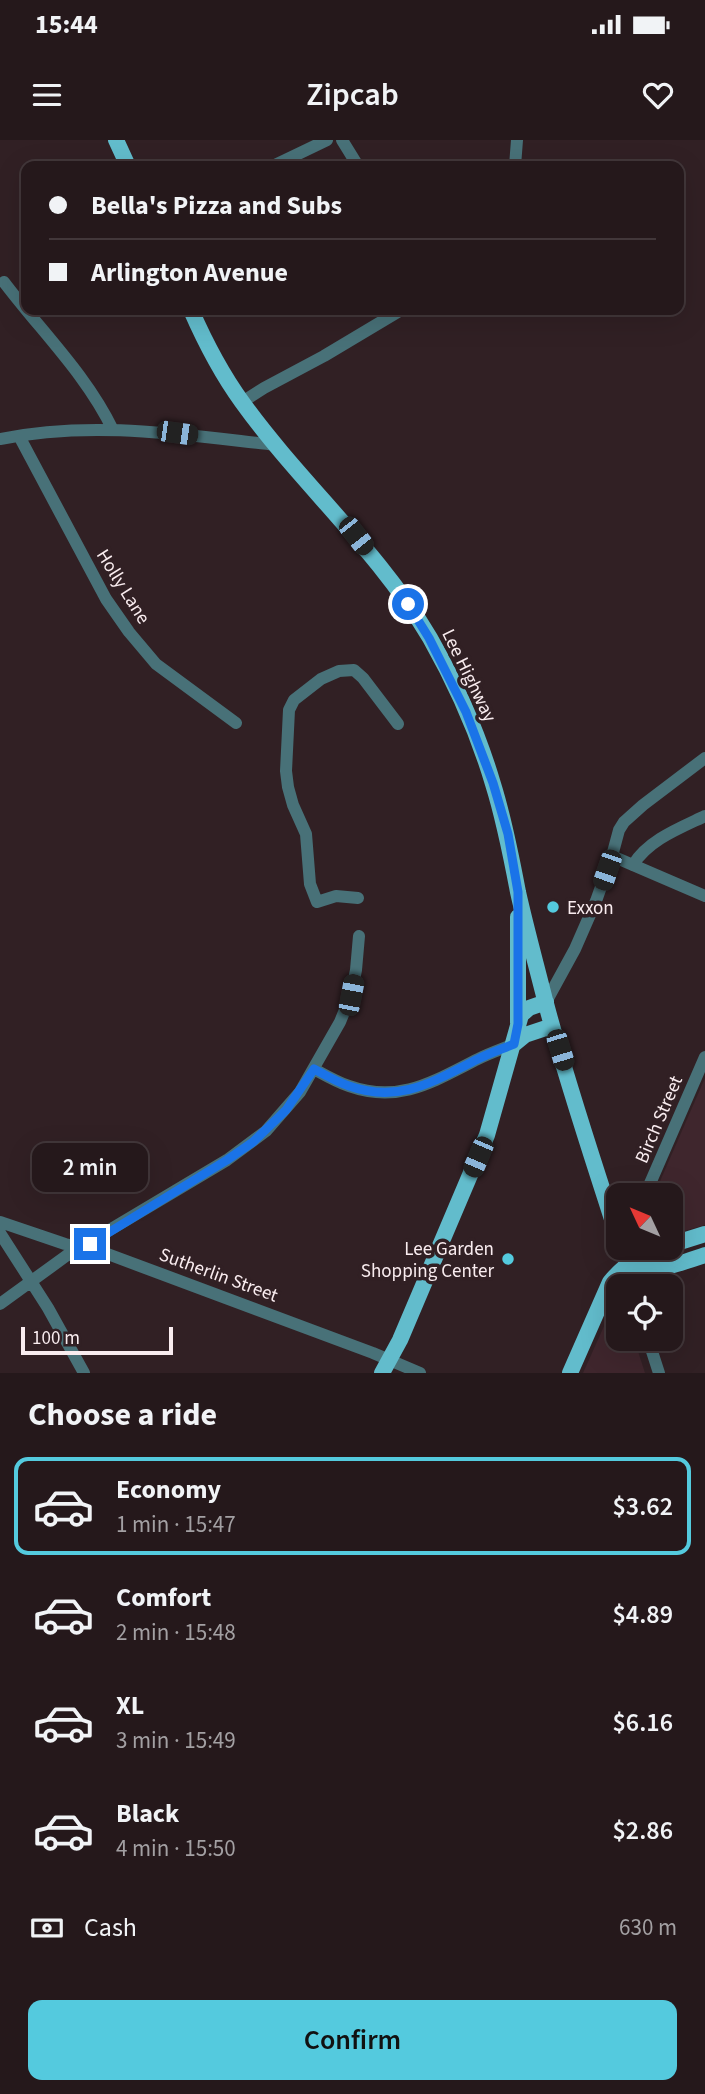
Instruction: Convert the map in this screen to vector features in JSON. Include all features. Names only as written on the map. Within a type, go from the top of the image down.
[{"type":"main road","points":[[116,140],[126,161]]},
{"type":"main road","name":"Lee Highway","points":[[193,315],[218,365],[242,402],[356,536],[409,606],[429,638],[477,737],[508,834],[518,892],[552,1026],[606,1199]]},
{"type":"main road","points":[[518,892],[518,1024]]},
{"type":"main road","points":[[385,1367],[426,1280],[487,1135],[521,1015],[529,1008],[546,1002]]},
{"type":"main road","points":[[514,1044],[525,1035],[552,1026]]},
{"type":"main road","points":[[683,1241],[705,1234]]},
{"type":"main road","points":[[626,1266],[655,1269],[674,1266],[705,1255]]},
{"type":"main road","points":[[624,1260],[626,1266]]},
{"type":"main road","points":[[570,1373],[610,1282],[635,1260]]},
{"type":"street","points":[[283,161],[327,140]]},
{"type":"street","points":[[342,140],[355,161]]},
{"type":"street","points":[[515,161],[517,140]]},
{"type":"street","points":[[4,282],[21,303]]},
{"type":"street","points":[[31,315],[87,384],[113,430]]},
{"type":"street","points":[[242,402],[393,315]]},
{"type":"street","points":[[0,439],[44,432],[113,430],[177,433],[276,445]]},
{"type":"street","name":"Holly Lane","points":[[19,436],[106,599],[129,632],[156,664],[236,723]]},
{"type":"street","points":[[358,898],[336,896],[317,901],[311,888],[306,834],[288,787],[286,771],[289,710],[297,697],[321,679],[339,671],[354,670],[398,724]]},
{"type":"street","points":[[546,1002],[575,949],[624,822],[705,758]]},
{"type":"street","points":[[633,865],[645,850],[705,816]]},
{"type":"street","points":[[612,856],[703,892]]},
{"type":"street","points":[[0,1304],[66,1256],[227,1160],[253,1142],[286,1110],[314,1069],[349,1002],[356,970],[359,936]]},
{"type":"street","points":[[314,1069],[366,1091],[405,1091],[431,1084],[514,1044]]},
{"type":"street","name":"Birch Street","points":[[650,1183],[705,1057]]},
{"type":"street","name":"Sutherlin Street","points":[[0,1222],[65,1244],[105,1253],[175,1278],[385,1367],[420,1373]]},
{"type":"street","points":[[0,1233],[84,1373]]},
{"type":"street","points":[[626,1260],[628,1274]]},
{"type":"street","points":[[652,1351],[659,1373]]},
{"type":"shaded area","points":[[705,1078],[705,1225],[683,1231],[683,1183],[659,1183]]},
{"type":"shaded area","points":[[606,1322],[606,1351],[638,1351],[645,1373],[583,1373]]},
{"type":"place","name":"Exxon","points":[[553,907]]},
{"type":"place","name":"Lee Garden Shopping Center","points":[[508,1259]]},
{"type":"route","points":[[90,1244],[253,1142],[286,1110],[314,1069],[336,1081],[366,1091],[405,1091],[431,1084],[514,1044],[518,1024],[518,892],[508,834],[477,737],[445,667],[408,604]]}]
